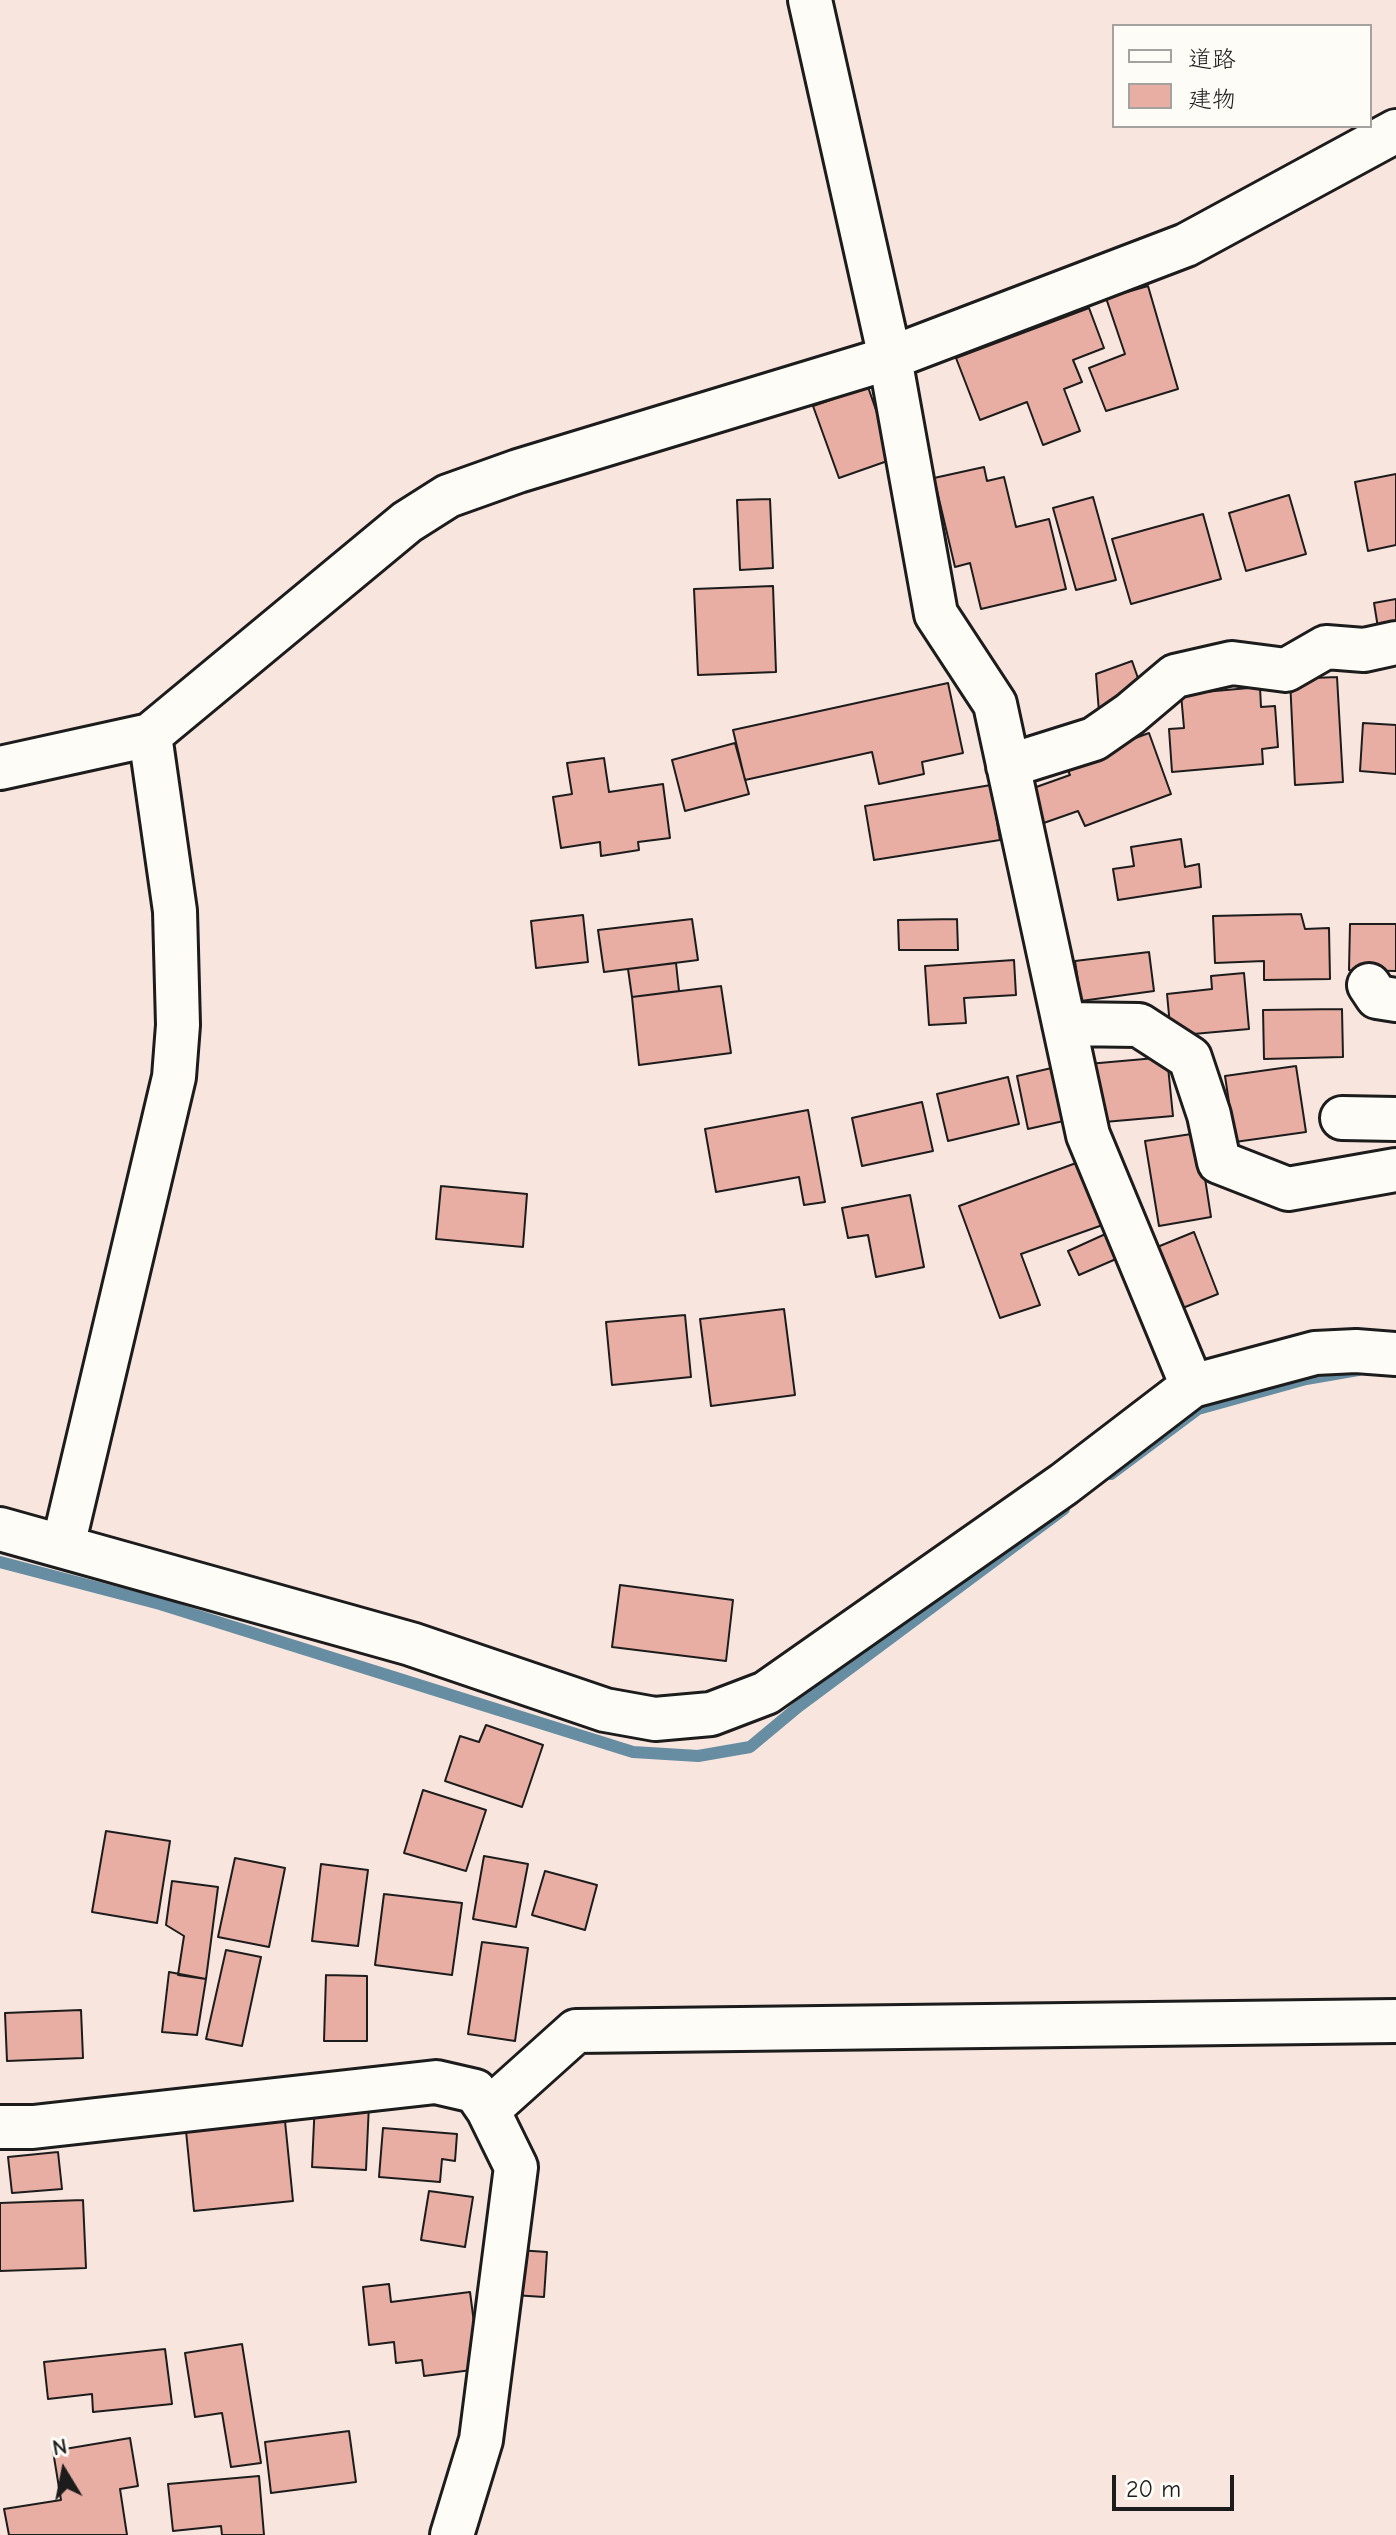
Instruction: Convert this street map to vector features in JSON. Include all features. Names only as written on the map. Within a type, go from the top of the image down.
[{"type":"street","points":[[810,0],[890,358],[936,614],[995,704],[1088,1135],[1192,1386]]},
{"type":"street","points":[[0,768],[150,735],[407,522],[448,496],[518,471],[890,358],[1186,245],[1396,131]]},
{"type":"street","points":[[1008,766],[1094,739],[1175,676],[1232,663],[1286,670],[1326,647],[1364,650],[1396,643]]},
{"type":"street","points":[[63,1546],[174,1077],[178,1025],[175,911],[150,735]]},
{"type":"street","points":[[1064,1024],[1139,1025],[1190,1058],[1209,1115],[1219,1162],[1288,1189],[1396,1170]]},
{"type":"street","points":[[1342,1118],[1396,1119]]},
{"type":"street","points":[[0,1529],[411,1644],[605,1710],[655,1719],[711,1714],[766,1693],[1064,1484],[1192,1386],[1315,1353],[1356,1351],[1396,1354]]},
{"type":"street","points":[[488,2110],[576,2031],[1396,2021]]},
{"type":"street","points":[[0,2127],[33,2127],[436,2082],[475,2091],[488,2110],[516,2167],[481,2440],[452,2535]]},
{"type":"building","points":[[1148,286],[1178,389],[1106,411],[1089,368],[1125,354],[1106,298]]},
{"type":"building","points":[[1089,308],[1104,348],[1073,360],[1082,382],[1064,389],[1080,431],[1043,445],[1027,402],[980,420],[956,358]]},
{"type":"building","points":[[868,387],[893,459],[839,478],[813,406]]},
{"type":"building","points":[[984,467],[987,481],[1004,477],[1016,527],[1049,519],[1066,589],[981,609],[970,563],[955,567],[934,478]]},
{"type":"building","points":[[1396,474],[1396,545],[1368,551],[1355,482]]},
{"type":"building","points":[[1289,495],[1306,554],[1246,571],[1229,513]]},
{"type":"building","points":[[1093,497],[1116,580],[1076,590],[1053,508]]},
{"type":"building","points":[[770,499],[773,568],[740,570],[737,500]]},
{"type":"building","points":[[1203,514],[1221,579],[1131,604],[1112,539]]},
{"type":"building","points":[[773,586],[776,672],[698,675],[694,589]]},
{"type":"building","points":[[1396,599],[1396,631],[1379,634],[1374,603]]},
{"type":"building","points":[[1132,661],[1153,721],[1100,725],[1096,674]]},
{"type":"building","points":[[1337,677],[1343,782],[1295,785],[1290,679]]},
{"type":"building","points":[[948,683],[963,753],[922,762],[924,774],[879,784],[872,752],[745,780],[733,730]]},
{"type":"building","points":[[1260,687],[1261,707],[1275,706],[1278,747],[1262,749],[1263,764],[1172,772],[1169,729],[1184,728],[1181,694]]},
{"type":"building","points":[[1363,723],[1396,725],[1396,774],[1360,771]]},
{"type":"building","points":[[1149,733],[1171,794],[1085,826],[1078,811],[1038,825],[1025,791],[1070,775],[1065,764]]},
{"type":"building","points":[[735,743],[749,794],[685,811],[672,760]]},
{"type":"building","points":[[604,758],[609,792],[663,784],[670,838],[638,842],[639,850],[601,856],[600,842],[561,848],[553,797],[572,794],[567,763]]},
{"type":"building","points":[[991,785],[1000,840],[874,860],[865,806]]},
{"type":"building","points":[[1181,839],[1185,867],[1199,864],[1201,887],[1118,900],[1113,869],[1134,866],[1131,847]]},
{"type":"building","points":[[1301,914],[1305,929],[1329,928],[1330,979],[1264,980],[1264,961],[1215,963],[1213,916]]},
{"type":"building","points":[[583,915],[588,962],[536,968],[531,921]]},
{"type":"building","points":[[692,919],[698,960],[604,972],[598,930]]},
{"type":"building","points":[[957,919],[958,950],[899,950],[898,920]]},
{"type":"building","points":[[1350,924],[1396,924],[1396,971],[1349,970]]},
{"type":"building","points":[[1149,952],[1154,991],[1081,1001],[1075,961]]},
{"type":"building","points":[[1014,960],[1016,995],[964,998],[966,1023],[929,1025],[925,966]]},
{"type":"building","points":[[676,963],[679,991],[632,997],[628,969]]},
{"type":"building","points":[[1244,973],[1249,1029],[1171,1036],[1167,994],[1212,989],[1211,976]]},
{"type":"building","points":[[721,986],[731,1053],[639,1065],[632,997]]},
{"type":"building","points":[[1342,1009],[1343,1057],[1264,1059],[1263,1010]]},
{"type":"building","points":[[1167,1057],[1173,1116],[1093,1123],[1088,1064]]},
{"type":"building","points":[[1296,1066],[1306,1132],[1235,1142],[1225,1076]]},
{"type":"building","points":[[1056,1067],[1068,1120],[1028,1129],[1017,1076]]},
{"type":"building","points":[[1008,1077],[1019,1124],[948,1141],[937,1094]]},
{"type":"building","points":[[922,1102],[933,1151],[862,1166],[852,1118]]},
{"type":"building","points":[[808,1110],[825,1202],[804,1205],[799,1177],[716,1192],[705,1129]]},
{"type":"building","points":[[1198,1133],[1211,1217],[1159,1226],[1145,1141]]},
{"type":"building","points":[[1087,1159],[1111,1222],[1021,1254],[1040,1305],[1000,1318],[959,1206]]},
{"type":"building","points":[[441,1186],[527,1194],[523,1247],[436,1239]]},
{"type":"building","points":[[910,1195],[924,1267],[876,1277],[868,1235],[848,1238],[842,1208]]},
{"type":"building","points":[[1112,1231],[1123,1256],[1079,1275],[1068,1251]]},
{"type":"building","points":[[1194,1232],[1218,1294],[1175,1311],[1150,1250]]},
{"type":"building","points":[[784,1309],[795,1395],[711,1406],[700,1319]]},
{"type":"building","points":[[685,1315],[691,1377],[612,1385],[606,1322]]},
{"type":"building","points":[[620,1585],[733,1600],[726,1661],[612,1647]]},
{"type":"building","points":[[486,1725],[543,1745],[522,1807],[445,1781],[460,1736],[479,1742]]},
{"type":"building","points":[[423,1790],[486,1810],[466,1871],[404,1853]]},
{"type":"building","points":[[106,1831],[170,1841],[157,1923],[92,1912]]},
{"type":"building","points":[[484,1856],[528,1864],[516,1927],[473,1919]]},
{"type":"building","points":[[235,1858],[285,1868],[269,1947],[218,1937]]},
{"type":"building","points":[[321,1864],[368,1870],[358,1946],[312,1941]]},
{"type":"building","points":[[545,1871],[597,1885],[585,1930],[532,1915]]},
{"type":"building","points":[[172,1881],[218,1887],[206,1979],[178,1975],[184,1936],[166,1925]]},
{"type":"building","points":[[384,1894],[462,1903],[452,1975],[375,1965]]},
{"type":"building","points":[[482,1942],[528,1948],[515,2041],[468,2034]]},
{"type":"building","points":[[226,1950],[261,1957],[242,2046],[206,2039]]},
{"type":"building","points":[[169,1972],[206,1979],[197,2035],[162,2032]]},
{"type":"building","points":[[326,1975],[367,1976],[367,2041],[324,2041]]},
{"type":"building","points":[[81,2010],[83,2058],[7,2061],[5,2013]]},
{"type":"building","points":[[315,2101],[369,2104],[366,2170],[312,2167]]},
{"type":"building","points":[[285,2121],[293,2201],[194,2211],[186,2131]]},
{"type":"building","points":[[383,2128],[457,2134],[455,2161],[442,2159],[440,2182],[379,2177]]},
{"type":"building","points":[[58,2152],[62,2189],[12,2193],[8,2157]]},
{"type":"building","points":[[429,2191],[473,2197],[465,2247],[421,2240]]},
{"type":"building","points":[[83,2200],[86,2268],[0,2271],[0,2203]]},
{"type":"building","points":[[517,2250],[547,2252],[544,2297],[513,2295]]},
{"type":"building","points":[[389,2284],[391,2302],[470,2292],[480,2369],[424,2376],[422,2360],[396,2363],[394,2342],[369,2345],[363,2287]]},
{"type":"building","points":[[242,2344],[261,2463],[231,2467],[222,2413],[195,2417],[185,2353]]},
{"type":"building","points":[[165,2349],[172,2404],[93,2412],[92,2394],[48,2399],[44,2362]]},
{"type":"building","points":[[349,2431],[356,2482],[271,2493],[265,2442]]},
{"type":"building","points":[[130,2438],[138,2486],[120,2489],[127,2535],[9,2535],[4,2509],[61,2500],[53,2451]]},
{"type":"building","points":[[259,2476],[264,2535],[222,2535],[221,2526],[173,2531],[168,2484]]},
{"type":"waterway","points":[[1111,1474],[1198,1409],[1306,1379],[1358,1370]]},
{"type":"waterway","points":[[0,1562],[160,1604],[633,1752],[698,1756],[750,1747],[798,1707],[1064,1509]]}]
